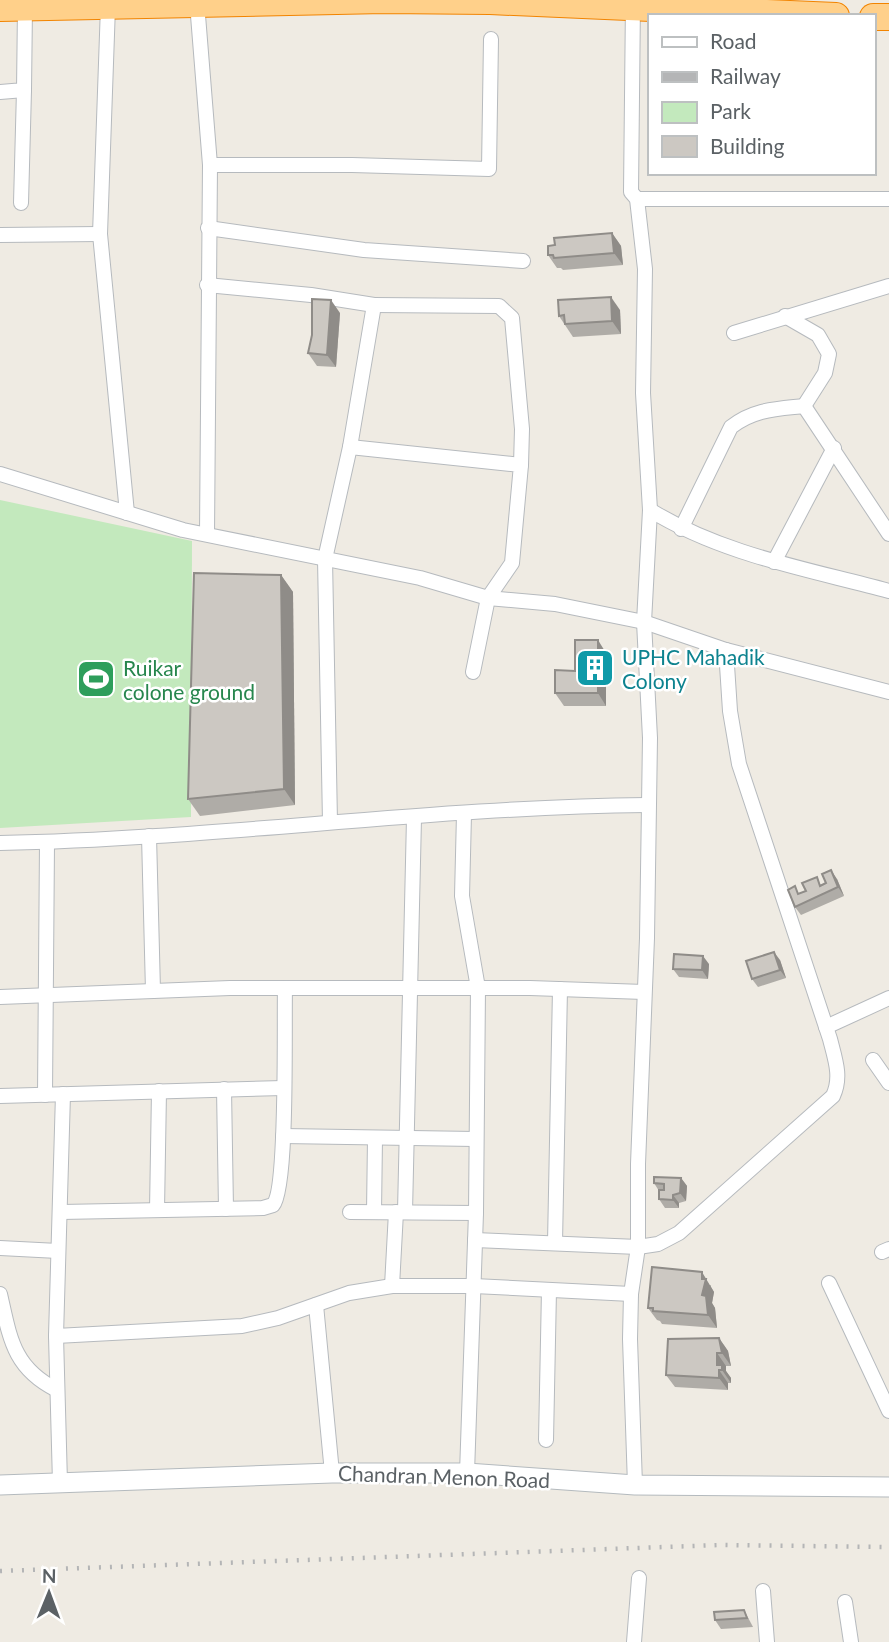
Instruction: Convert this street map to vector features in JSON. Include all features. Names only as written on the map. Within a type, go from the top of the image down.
[{"type":"highway","points":[[12,8],[197,3],[477,1],[633,4],[802,14]]},
{"type":"street","points":[[197,3],[210,165],[207,534]]},
{"type":"street","points":[[633,4],[631,192],[636,199],[645,269],[643,393],[650,510],[644,622],[650,738],[638,1247],[631,1294],[631,1404],[635,1485]]},
{"type":"street","points":[[108,6],[100,234],[127,513]]},
{"type":"street","points":[[12,8],[23,90],[21,203]]},
{"type":"street","points":[[210,165],[352,164],[489,169],[491,39]]},
{"type":"street","points":[[0,92],[23,90]]},
{"type":"street","points":[[636,199],[889,199]]},
{"type":"street","points":[[208,228],[364,250],[523,261]]},
{"type":"street","points":[[0,235],[100,234]]},
{"type":"street","points":[[207,285],[336,298],[374,305],[499,306],[507,311],[513,329],[522,429],[512,564],[488,598],[473,672]]},
{"type":"street","points":[[734,333],[889,286]]},
{"type":"street","points":[[330,822],[325,559],[350,447],[374,305]]},
{"type":"street","points":[[785,316],[818,335],[829,354],[825,373],[804,407]]},
{"type":"street","points":[[681,529],[732,427],[744,417],[765,409],[804,407]]},
{"type":"street","points":[[804,407],[834,448],[889,534]]},
{"type":"street","points":[[350,447],[521,465]]},
{"type":"street","points":[[774,562],[834,448]]},
{"type":"street","points":[[0,474],[127,513],[207,534],[420,578],[488,598],[555,604],[644,622],[726,650],[889,692]]},
{"type":"street","points":[[650,510],[681,529],[774,562],[889,591]]},
{"type":"street","points":[[475,1240],[638,1247],[658,1244],[679,1233],[833,1096],[838,1074],[826,1027],[739,764],[730,711],[726,650]]},
{"type":"street","points":[[0,843],[47,843],[414,818],[543,806],[647,805]]},
{"type":"street","points":[[464,814],[462,895],[478,988],[476,1213],[467,1473]]},
{"type":"street","points":[[392,1286],[406,1138],[414,818]]},
{"type":"street","points":[[149,836],[153,991]]},
{"type":"street","points":[[45,1095],[47,843]]},
{"type":"street","points":[[0,997],[285,988],[478,988],[644,992]]},
{"type":"street","points":[[61,1212],[263,1208],[277,1201],[283,1136],[285,988]]},
{"type":"street","points":[[555,1243],[560,989]]},
{"type":"street","points":[[826,1027],[889,998]]},
{"type":"street","points":[[873,1060],[889,1083]]},
{"type":"street","points":[[0,1096],[283,1088]]},
{"type":"street","points":[[224,1089],[226,1209]]},
{"type":"street","points":[[158,1210],[159,1091]]},
{"type":"street","points":[[60,1483],[56,1336],[63,1094]]},
{"type":"street","points":[[283,1136],[475,1139]]},
{"type":"street","points":[[374,1212],[375,1138]]},
{"type":"street","points":[[350,1212],[476,1213]]},
{"type":"street","points":[[0,1248],[58,1251]]},
{"type":"street","points":[[829,1283],[889,1411]]},
{"type":"street","points":[[56,1336],[242,1325],[278,1318],[349,1293],[392,1286],[474,1286],[631,1294]]},
{"type":"street","points":[[546,1440],[549,1290]]},
{"type":"street","points":[[0,1294],[11,1342],[20,1361],[36,1380],[57,1390]]},
{"type":"street","points":[[316,1305],[332,1472]]},
{"type":"street","name":"Chandran Menon Road","points":[[0,1485],[332,1472],[467,1473],[635,1485],[889,1487]]},
{"type":"street","points":[[634,1642],[639,1578]]},
{"type":"street","points":[[763,1591],[768,1642]]},
{"type":"street","points":[[845,1602],[851,1642]]},
{"type":"green space","name":"Ruikar colone ground","points":[[0,500],[192,541],[191,817],[0,828]]},
{"type":"building","points":[[612,233],[614,253],[554,258],[553,255],[548,255],[548,246],[555,245],[554,238]]},
{"type":"building","points":[[611,297],[612,321],[565,324],[564,315],[559,316],[558,300]]},
{"type":"building","points":[[312,299],[331,300],[327,355],[308,353],[312,335]]},
{"type":"building","points":[[194,573],[281,575],[284,789],[188,799]]},
{"type":"building","points":[[575,640],[598,640],[598,693],[555,693],[555,670],[575,671]]},
{"type":"building","points":[[831,870],[838,887],[795,907],[788,890],[795,886],[798,894],[806,891],[802,883],[817,877],[820,886],[826,883],[822,874]]},
{"type":"building","points":[[774,952],[780,970],[752,979],[746,961]]},
{"type":"building","points":[[674,954],[703,956],[702,970],[673,969]]},
{"type":"building","points":[[654,1177],[681,1178],[680,1193],[673,1195],[673,1200],[659,1199],[659,1190],[664,1190],[664,1184],[654,1183]]},
{"type":"building","points":[[652,1267],[702,1272],[702,1279],[706,1279],[702,1295],[706,1296],[708,1315],[653,1311],[653,1308],[648,1308]]},
{"type":"building","points":[[719,1338],[722,1353],[717,1353],[717,1365],[722,1365],[722,1370],[719,1370],[719,1378],[666,1375],[668,1339]]},
{"type":"building","points":[[744,1610],[747,1618],[715,1620],[714,1612]]},
{"type":"railway","points":[[0,1571],[720,1545],[889,1547]]},
{"type":"place","name":"UPHC Mahadik Colony","points":[[595,668]]},
{"type":"place","name":"Ruikar colone ground","points":[[96,679]]}]
